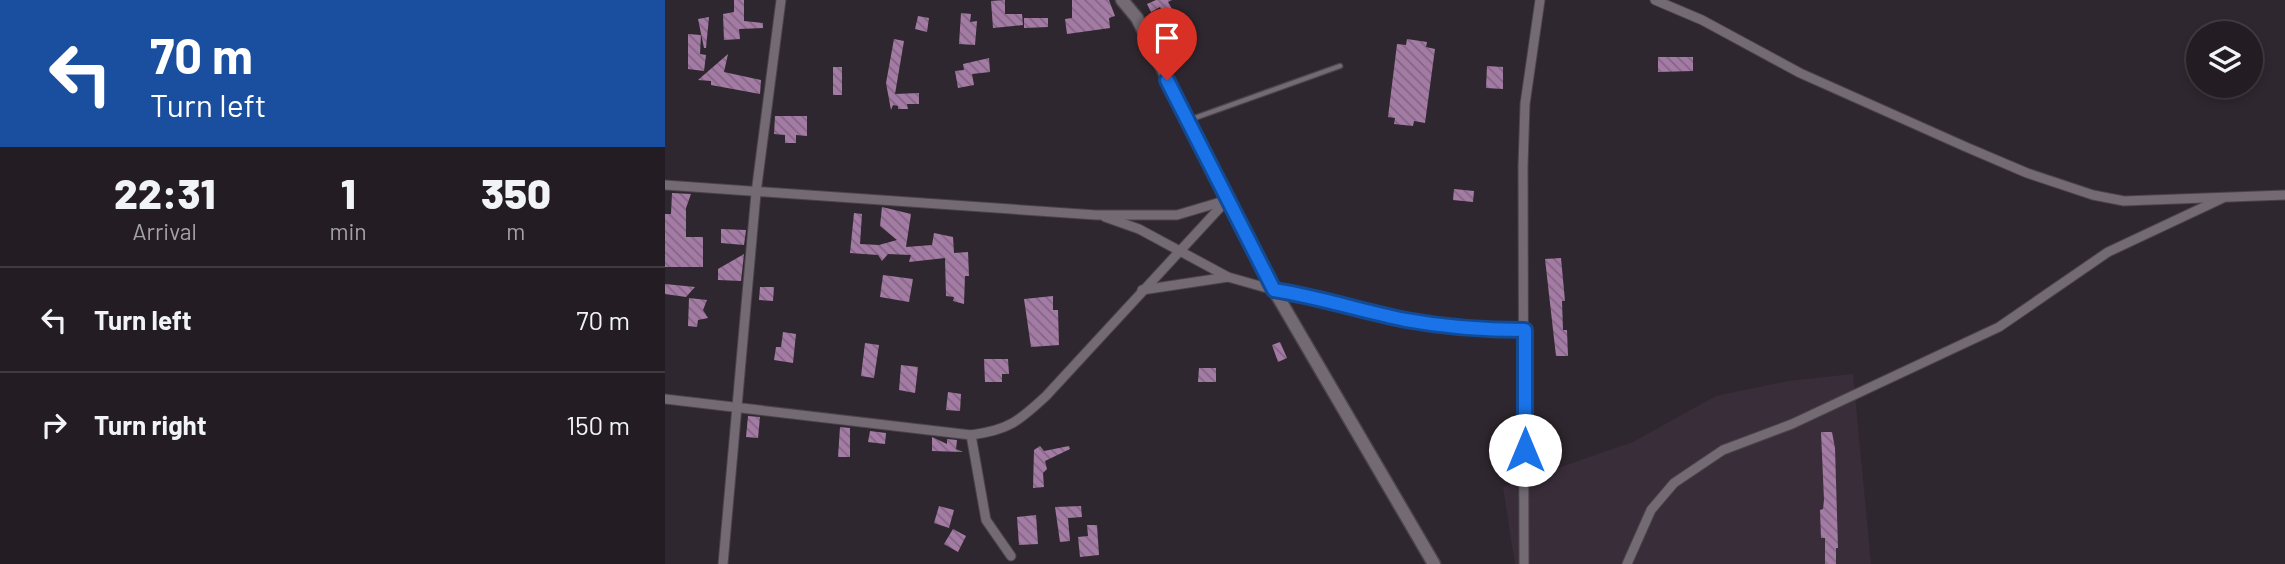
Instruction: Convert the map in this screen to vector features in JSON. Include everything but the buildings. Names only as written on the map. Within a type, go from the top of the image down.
[{"type":"main road","points":[[1122,0],[1137,18],[1274,290],[1434,564]]},
{"type":"street","points":[[723,564],[756,193],[781,0]]},
{"type":"street","points":[[1524,564],[1525,104],[1540,0]]},
{"type":"street","points":[[1655,0],[1702,20],[1800,74],[2027,173],[2093,195],[2124,201],[2285,195]]},
{"type":"street","points":[[665,185],[1096,215],[1177,215],[1227,200]]},
{"type":"street","points":[[1627,564],[1651,510],[1674,483],[1723,450],[1792,424],[1999,327],[2108,252],[2223,198]]},
{"type":"street","points":[[665,399],[971,435],[1015,425],[1046,396],[1227,200]]},
{"type":"street","points":[[1096,215],[1139,229],[1228,277],[1274,290],[1322,298],[1407,320],[1498,330],[1525,330]]},
{"type":"street","points":[[1142,290],[1228,277]]},
{"type":"street","points":[[971,435],[986,520],[1011,556]]},
{"type":"lane","points":[[1188,120],[1340,66]]},
{"type":"shaded area","points":[[1853,374],[1871,564],[1515,564],[1503,487],[1633,442],[1716,396],[1788,381]]},
{"type":"route","points":[[1167,80],[1274,290],[1322,298],[1407,320],[1498,330],[1525,330],[1525,450]]}]
